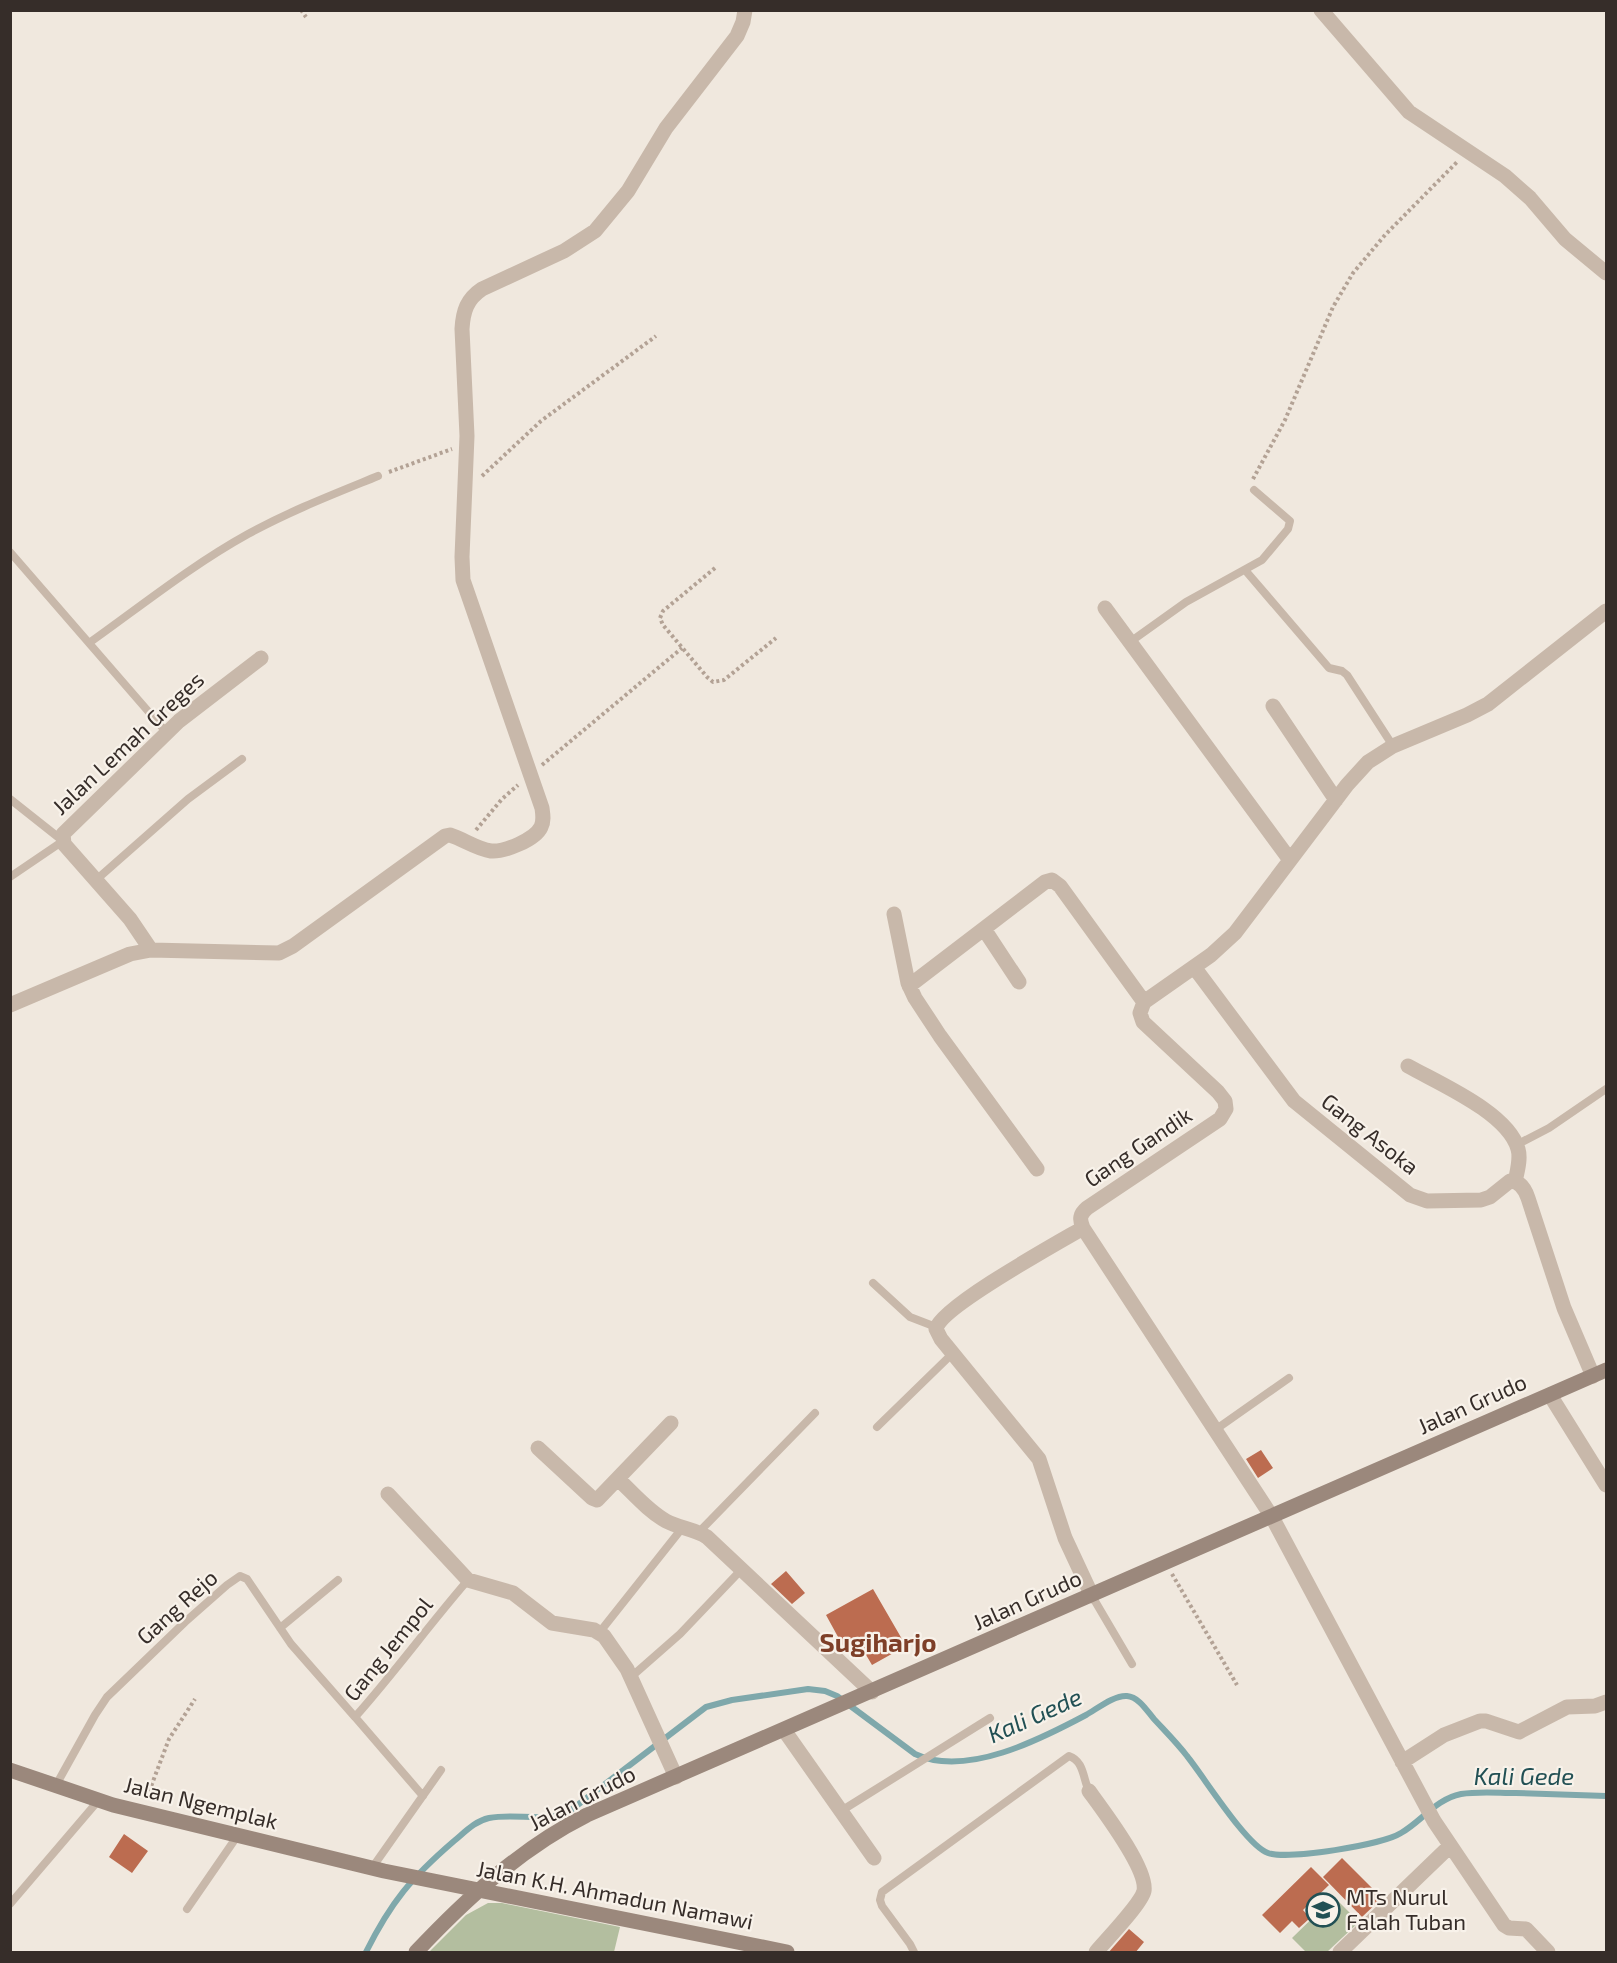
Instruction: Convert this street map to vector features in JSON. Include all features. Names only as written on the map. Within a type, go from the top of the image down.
[{"type":"street","points":[[10,1005],[130,954],[151,950],[269,954],[283,951],[445,836],[450,835],[488,850],[503,850],[532,837],[540,830],[543,825],[543,814],[463,580],[462,550],[467,443],[462,329],[467,304],[482,289],[564,251],[595,231],[628,190],[666,128],[737,36],[745,10]]},
{"type":"street","points":[[1321,10],[1409,112],[1469,150],[1519,187],[1566,239],[1606,273]]},
{"type":"street","points":[[1105,608],[1290,860]]},
{"type":"street","points":[[909,986],[1045,882],[1052,880],[1060,886],[1144,1002],[1211,955],[1235,933],[1336,800],[1368,762],[1393,746],[1488,704],[1606,611]]},
{"type":"street","name":"Jalan Lemah Greges","points":[[151,950],[138,930],[63,841],[64,832],[197,705],[261,658]]},
{"type":"street","points":[[1273,706],[1336,800]]},
{"type":"street","points":[[894,914],[909,986],[940,1036],[1037,1169]]},
{"type":"street","points":[[984,929],[1019,982]]},
{"type":"street","name":"Gang Asoka","points":[[1194,967],[1294,1101],[1405,1192],[1427,1201],[1481,1200],[1490,1197],[1510,1181],[1515,1182]]},
{"type":"street","name":"Gang Gandik","points":[[1083,1228],[1081,1215],[1087,1208],[1220,1119],[1226,1109],[1225,1101],[1218,1092],[1143,1022],[1140,1013],[1144,1002]]},
{"type":"street","points":[[1408,1066],[1493,1114],[1499,1119],[1516,1145],[1519,1158],[1515,1182],[1520,1184],[1527,1194],[1564,1308],[1600,1373]]},
{"type":"street","points":[[1092,1596],[1065,1538],[1040,1459],[941,1339],[936,1327],[941,1319],[969,1299],[1083,1228],[1272,1517],[1422,1799],[1450,1846],[1504,1925],[1509,1928],[1526,1929],[1548,1953]]},
{"type":"street","name":"Jalan Grudo","points":[[416,1953],[477,1891],[540,1842],[564,1827],[1600,1373]]},
{"type":"street","points":[[1550,1395],[1606,1485]]},
{"type":"street","points":[[538,1448],[594,1500],[599,1499],[671,1423]]},
{"type":"street","points":[[618,1479],[660,1518],[699,1532],[742,1569],[872,1692]]},
{"type":"street","points":[[388,1494],[468,1580],[513,1593],[552,1623],[594,1630],[599,1633],[614,1649],[631,1677],[676,1777]]},
{"type":"street","points":[[1402,1762],[1447,1734],[1480,1721],[1519,1732],[1567,1707],[1592,1706],[1606,1702]]},
{"type":"street","points":[[784,1731],[874,1858]]},
{"type":"street","name":"Jalan Ngemplak","points":[[10,1770],[98,1801],[435,1882]]},
{"type":"street","points":[[1089,1791],[1128,1848],[1142,1876],[1144,1886],[1141,1897],[1096,1953]]},
{"type":"street","points":[[1340,1953],[1450,1846]]},
{"type":"street","name":"Jalan K.H. Ahmadun Namawi","points":[[435,1882],[787,1953]]},
{"type":"lane","points":[[89,644],[246,535],[313,503],[378,476]]},
{"type":"lane","points":[[1130,642],[1186,602],[1266,557],[1291,522],[1288,517],[1254,490]]},
{"type":"lane","points":[[10,552],[166,733]]},
{"type":"lane","points":[[1245,570],[1329,668],[1346,674],[1393,746]]},
{"type":"lane","points":[[96,880],[188,799],[242,759]]},
{"type":"lane","points":[[10,799],[63,841],[10,877]]},
{"type":"lane","points":[[1516,1145],[1557,1124],[1606,1089]]},
{"type":"lane","points":[[873,1283],[910,1317],[936,1327]]},
{"type":"lane","points":[[877,1427],[953,1353]]},
{"type":"lane","points":[[1215,1430],[1289,1378]]},
{"type":"lane","points":[[699,1532],[815,1413]]},
{"type":"lane","points":[[599,1633],[684,1527]]},
{"type":"lane","points":[[631,1677],[680,1634],[742,1569]]},
{"type":"lane","name":"Gang Rejo","points":[[55,1786],[107,1697],[185,1622],[237,1578],[243,1576],[291,1644],[356,1717]]},
{"type":"lane","points":[[280,1628],[338,1580]]},
{"type":"lane","name":"Gang Jempol","points":[[423,1796],[356,1717],[468,1580]]},
{"type":"lane","points":[[1092,1596],[1132,1664]]},
{"type":"lane","points":[[841,1811],[990,1718]]},
{"type":"lane","points":[[914,1953],[882,1906],[880,1900],[882,1892],[1069,1756],[1076,1759],[1081,1766],[1089,1791]]},
{"type":"lane","points":[[378,1869],[441,1770]]},
{"type":"lane","points":[[10,1904],[98,1801]]},
{"type":"lane","points":[[187,1909],[238,1835]]},
{"type":"path","points":[[301,10],[306,17]]},
{"type":"path","points":[[1254,490],[1252,482],[1285,420],[1333,308],[1349,279],[1385,235],[1469,150]]},
{"type":"path","points":[[465,492],[541,421],[656,336]]},
{"type":"path","points":[[378,476],[467,443]]},
{"type":"path","points":[[714,568],[661,614],[660,618],[663,625],[710,680],[717,683],[724,680],[776,638]]},
{"type":"path","points":[[467,842],[502,799],[682,648]]},
{"type":"path","points":[[1166,1563],[1237,1685]]},
{"type":"path","points":[[141,1812],[169,1738],[195,1699]]},
{"type":"green space","points":[[1334,1897],[1359,1922],[1327,1952],[1306,1952],[1292,1938]]},
{"type":"green space","points":[[488,1903],[502,1903],[620,1927],[614,1952],[429,1952],[466,1915]]},
{"type":"building","points":[[1261,1450],[1273,1468],[1258,1478],[1246,1459]]},
{"type":"building","points":[[786,1571],[805,1593],[792,1604],[771,1584]]},
{"type":"building","points":[[873,1589],[906,1646],[872,1665],[856,1638],[843,1646],[826,1615]]},
{"type":"building","points":[[124,1834],[148,1851],[132,1873],[109,1857]]},
{"type":"building","points":[[1342,1858],[1382,1898],[1362,1917],[1323,1877]]},
{"type":"building","points":[[1311,1867],[1329,1885],[1303,1910],[1310,1918],[1299,1928],[1292,1921],[1280,1933],[1262,1915]]},
{"type":"building","points":[[1129,1929],[1144,1942],[1135,1953],[1108,1953]]},
{"type":"waterway","name":"Kali Gede","points":[[366,1952],[393,1905],[414,1879],[439,1854],[475,1824],[489,1818],[548,1817],[567,1813],[706,1707],[732,1700],[808,1689],[825,1691],[837,1696],[915,1754],[935,1760],[957,1761],[980,1759],[1026,1744],[1068,1725],[1111,1700],[1122,1696],[1131,1697],[1142,1705],[1183,1751],[1248,1837],[1268,1853],[1279,1855],[1335,1850],[1391,1838],[1409,1828],[1437,1805],[1461,1794],[1488,1792],[1606,1796]]},
{"type":"place","name":"MTs Nurul Falah Tuban","points":[[1323,1910]]},
{"type":"district","name":"Sugiharjo","points":[[878,1643]]}]
